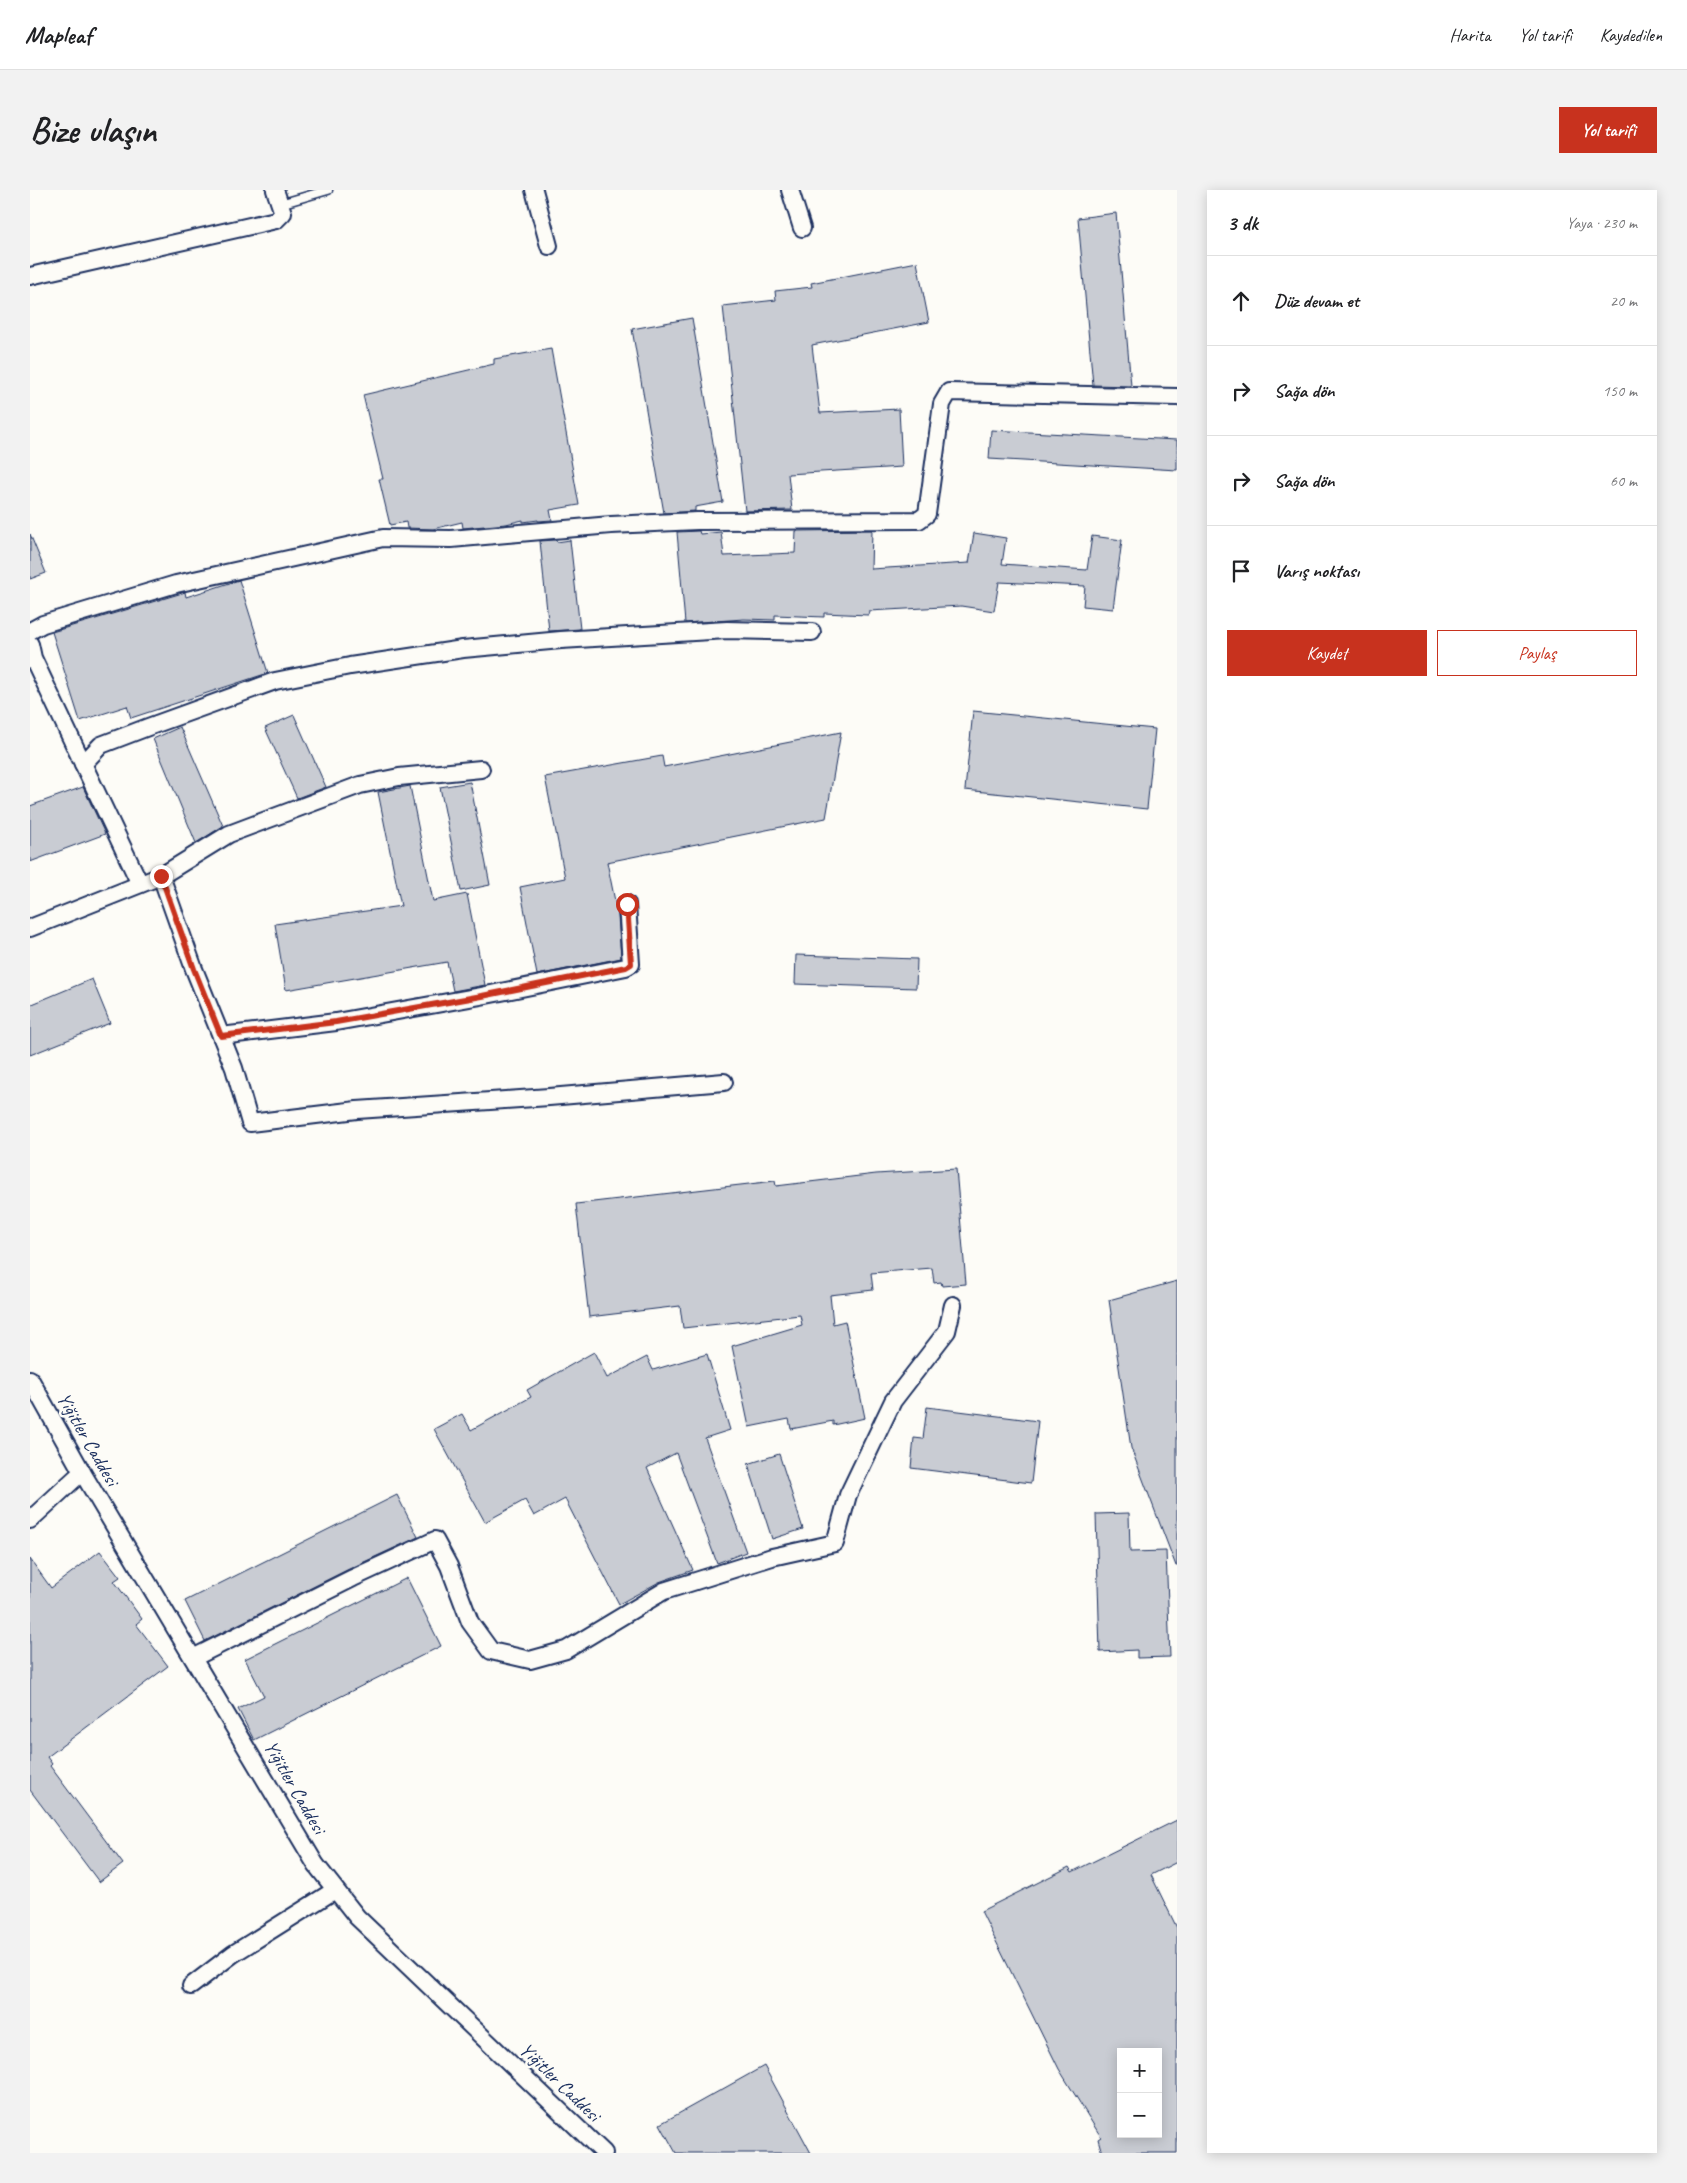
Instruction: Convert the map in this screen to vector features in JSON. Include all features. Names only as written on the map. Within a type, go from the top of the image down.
[{"type":"street","points":[[534,190],[548,246]]},
{"type":"street","points":[[790,190],[802,228]]},
{"type":"street","points":[[30,276],[276,220],[283,213],[277,197]]},
{"type":"street","points":[[30,631],[43,624],[176,584],[383,538],[451,538],[612,525],[698,521],[919,520],[926,514],[942,404],[949,392],[1177,398]]},
{"type":"street","points":[[83,764],[101,745],[148,727],[275,681],[350,666],[463,649],[561,640],[727,630],[812,632]]},
{"type":"street","points":[[30,644],[33,658],[140,884]]},
{"type":"street","points":[[30,928],[161,876],[229,834],[360,785],[399,777],[481,769]]},
{"type":"street","points":[[161,876],[194,969],[234,1068],[250,1123],[357,1110],[549,1097],[724,1082]]},
{"type":"street","points":[[221,1036],[346,1020],[482,996],[626,967],[631,964],[627,904]]},
{"type":"street","points":[[193,1658],[352,1578],[435,1540],[449,1566],[470,1622],[490,1651],[530,1660],[566,1650],[664,1591],[772,1557],[835,1543],[848,1495],[893,1401],[947,1331],[953,1305]]},
{"type":"street","name":"Yiğitler Caddesi","points":[[30,1379],[82,1472],[316,1865],[357,1917],[604,2153]]},
{"type":"street","points":[[30,1520],[82,1472]]},
{"type":"street","points":[[191,1986],[233,1954],[335,1890]]},
{"type":"lane","points":[[277,197],[328,190]]},
{"type":"building","points":[[1116,213],[1131,386],[1093,385],[1078,218]]},
{"type":"building","points":[[917,262],[929,322],[812,345],[820,413],[899,409],[902,467],[788,474],[792,510],[745,511],[723,306],[776,300],[775,291],[812,287],[811,283]]},
{"type":"building","points":[[692,318],[723,502],[695,507],[695,511],[664,513],[632,329]]},
{"type":"building","points":[[551,349],[579,505],[550,510],[552,520],[523,522],[523,520],[506,524],[463,528],[462,522],[433,529],[407,528],[406,522],[390,525],[379,479],[383,479],[363,395],[494,364],[494,359]]},
{"type":"building","points":[[991,430],[1177,440],[1177,470],[989,459]]},
{"type":"building","points":[[872,530],[871,569],[969,563],[974,533],[1006,538],[1002,564],[1087,570],[1092,536],[1122,540],[1113,609],[1083,606],[1085,586],[999,582],[994,611],[961,606],[869,611],[868,615],[824,613],[824,617],[775,615],[775,620],[744,619],[685,623],[677,532],[699,531],[700,534],[721,532],[724,556],[795,553],[796,531]]},
{"type":"building","points":[[30,534],[46,573],[30,579]]},
{"type":"building","points":[[556,540],[557,542],[570,540],[580,629],[549,631],[540,541]]},
{"type":"building","points":[[239,580],[268,673],[131,718],[127,706],[80,721],[52,632],[185,592],[186,597]]},
{"type":"building","points":[[973,711],[1155,729],[1147,809],[965,790]]},
{"type":"building","points":[[294,715],[326,787],[297,798],[265,728]]},
{"type":"building","points":[[180,727],[223,826],[196,843],[153,739]]},
{"type":"building","points":[[841,732],[826,818],[607,862],[618,916],[621,958],[537,975],[520,887],[565,878],[545,777],[662,756],[664,767]]},
{"type":"building","points":[[470,782],[490,885],[461,891],[440,787]]},
{"type":"building","points":[[410,786],[433,901],[467,894],[485,985],[453,991],[447,962],[286,990],[275,924],[401,906],[378,792]]},
{"type":"building","points":[[83,787],[105,834],[30,862],[30,806]]},
{"type":"building","points":[[796,955],[917,959],[916,988],[795,984]]},
{"type":"building","points":[[92,979],[110,1023],[30,1055],[30,1005]]},
{"type":"building","points":[[956,1169],[966,1284],[942,1286],[941,1282],[934,1283],[932,1268],[871,1273],[873,1290],[830,1295],[833,1324],[845,1321],[865,1418],[833,1425],[833,1421],[791,1429],[789,1419],[749,1427],[732,1346],[802,1325],[800,1315],[683,1328],[680,1306],[589,1317],[576,1204],[775,1181],[776,1186],[876,1174]]},
{"type":"building","points":[[1177,1281],[1176,1566],[1131,1448],[1109,1300]]},
{"type":"building","points":[[594,1352],[607,1378],[647,1357],[653,1370],[707,1354],[730,1430],[705,1438],[746,1552],[717,1563],[676,1453],[647,1468],[693,1570],[659,1582],[619,1604],[565,1499],[534,1516],[525,1500],[485,1522],[434,1429],[462,1414],[471,1430],[531,1397],[527,1390]]},
{"type":"building","points":[[927,1407],[1038,1421],[1031,1483],[911,1468],[914,1438],[923,1439]]},
{"type":"building","points":[[779,1454],[803,1529],[772,1539],[748,1464]]},
{"type":"building","points":[[397,1495],[418,1537],[349,1569],[205,1641],[185,1601]]},
{"type":"building","points":[[1129,1513],[1130,1552],[1166,1551],[1170,1657],[1137,1658],[1137,1650],[1100,1652],[1096,1514]]},
{"type":"building","points":[[100,1551],[120,1577],[114,1581],[142,1619],[136,1624],[168,1666],[47,1757],[52,1764],[50,1766],[123,1864],[99,1882],[30,1790],[30,1559],[51,1588]]},
{"type":"building","points":[[407,1578],[441,1646],[254,1740],[238,1709],[264,1696],[245,1659]]},
{"type":"building","points":[[1177,1820],[1177,1862],[1151,1875],[1177,1928],[1177,2153],[1102,2153],[1098,2139],[1101,2137],[1059,2069],[981,1911],[1069,1867],[1072,1872]]},
{"type":"building","points":[[764,2066],[811,2153],[676,2153],[660,2124]]},
{"type":"route","points":[[161,876],[194,969],[221,1036],[336,1022],[482,996],[626,967],[631,964],[627,904]]}]
